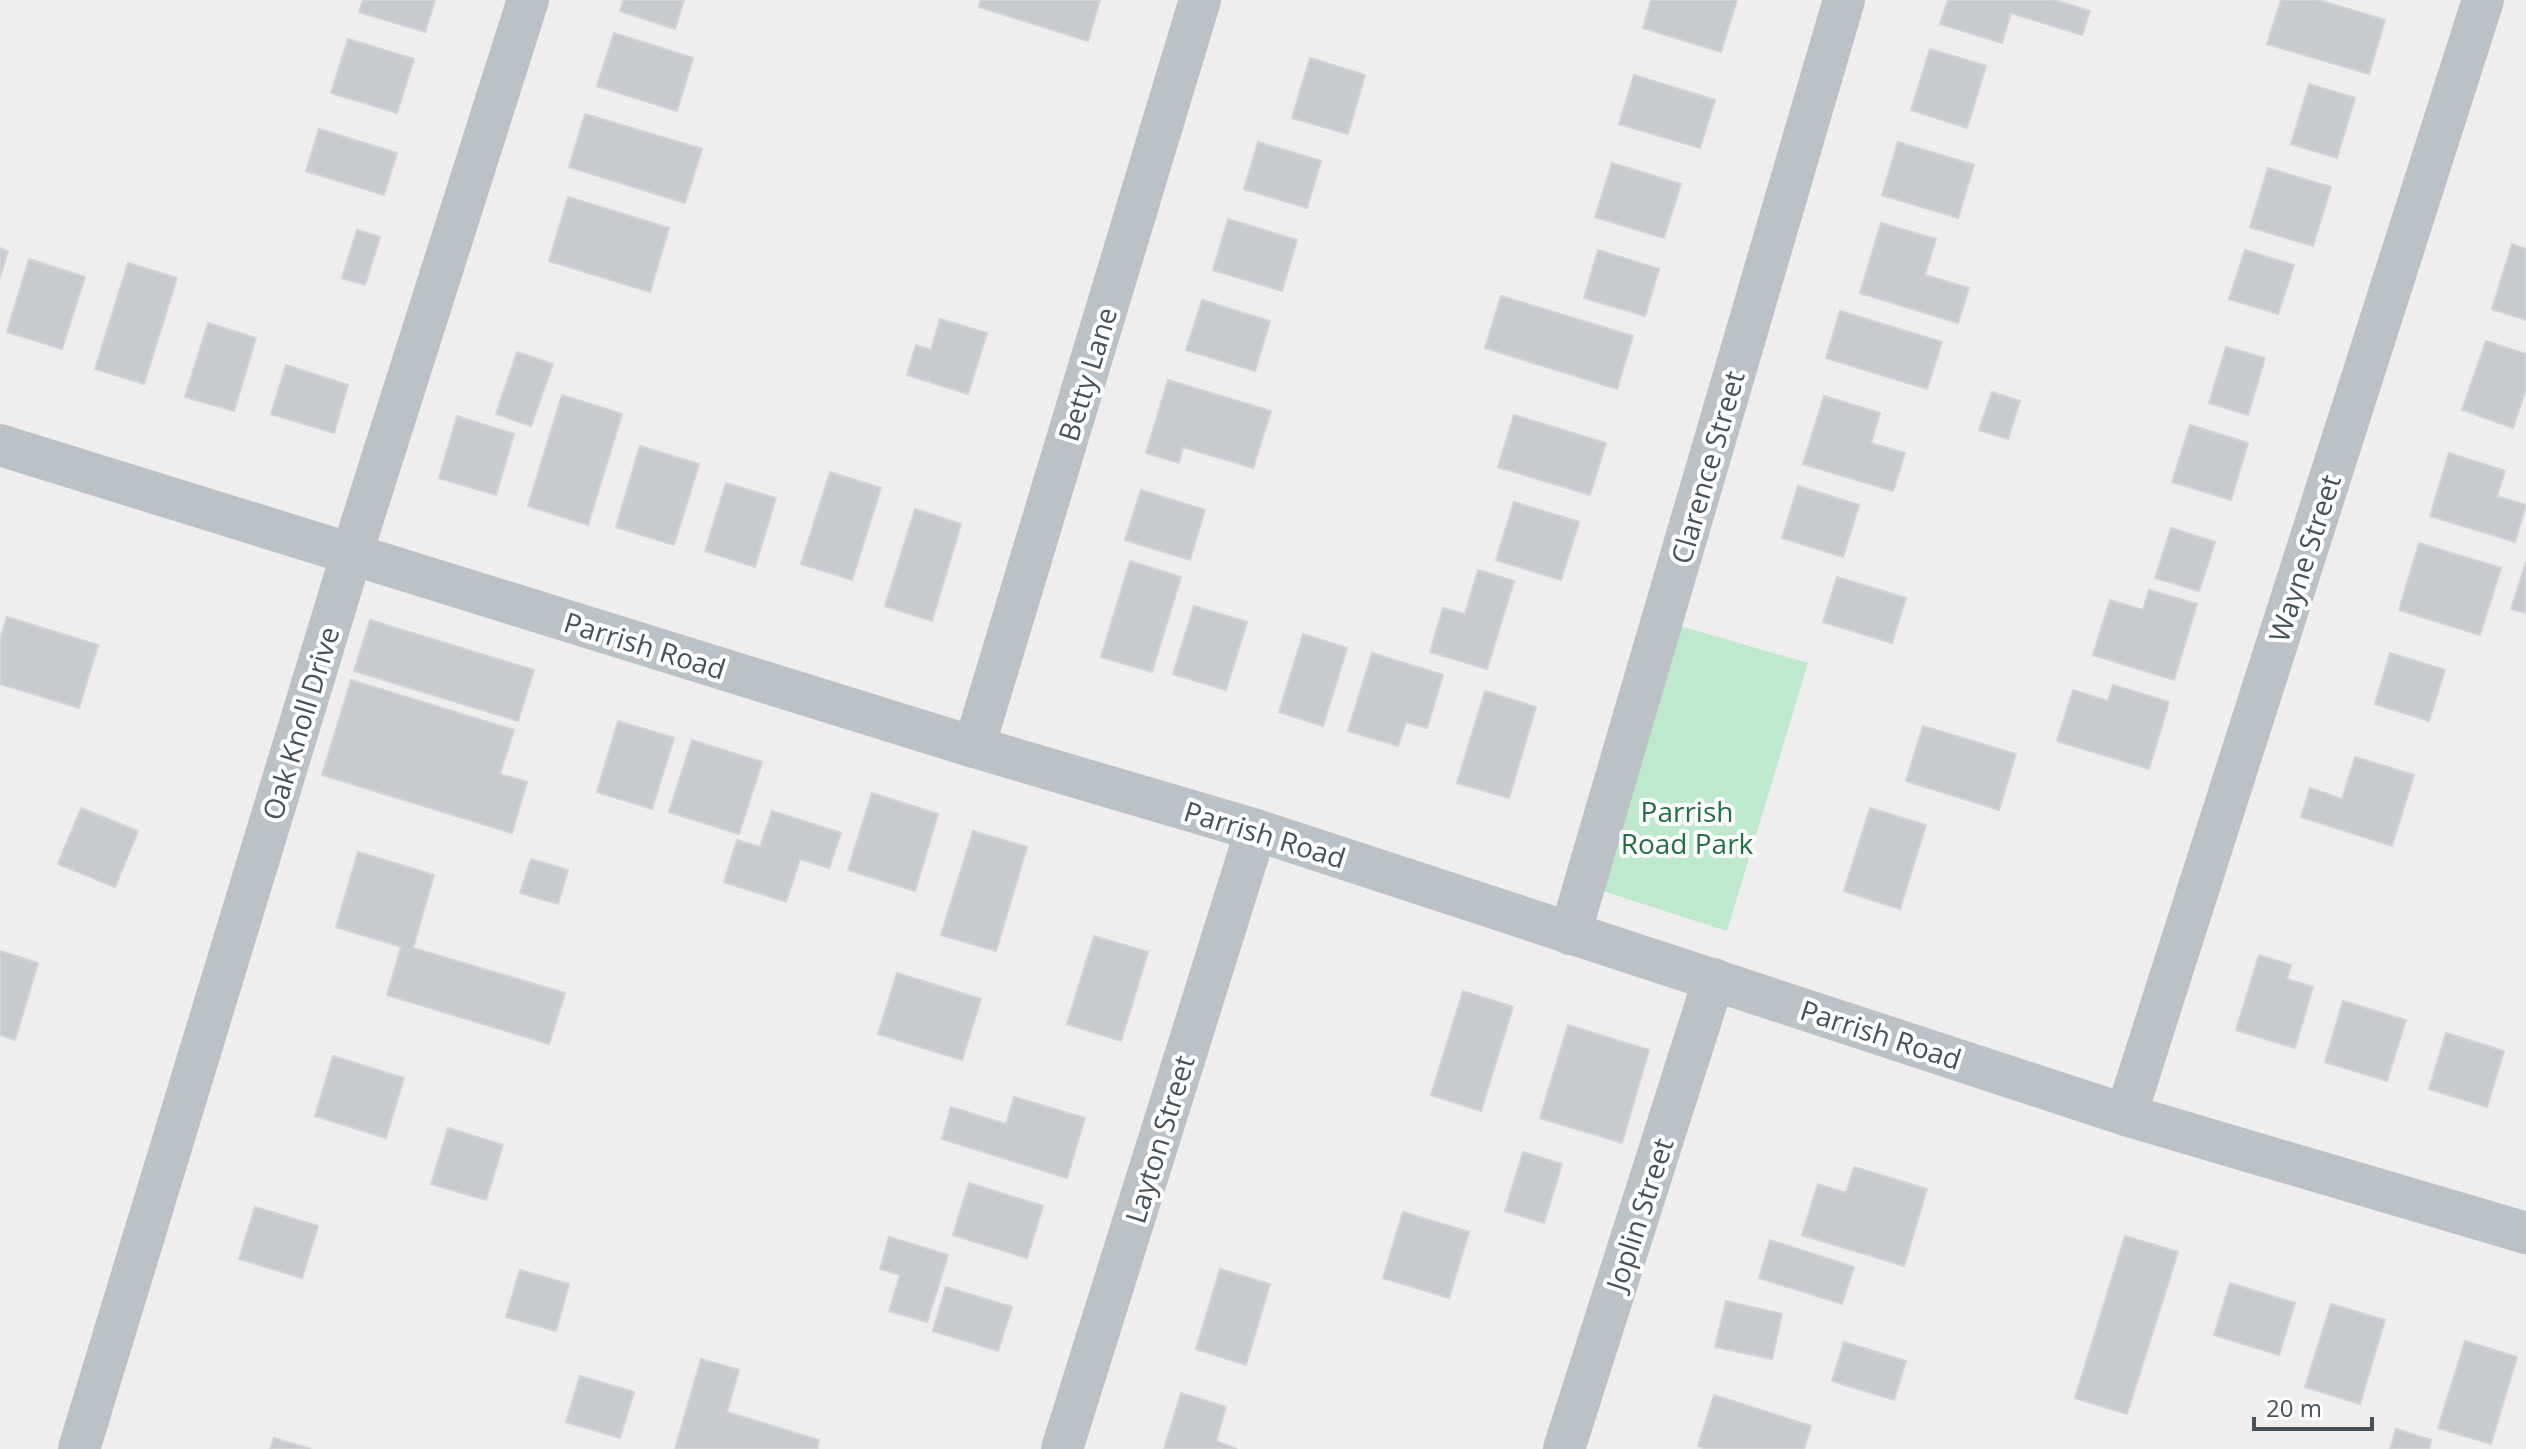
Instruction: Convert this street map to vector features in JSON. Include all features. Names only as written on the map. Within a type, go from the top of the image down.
[{"type":"street","name":"Oak Knoll Drive","points":[[79,1449],[352,553],[528,0]]},
{"type":"street","name":"Betty Lane","points":[[974,747],[1200,0]]},
{"type":"street","name":"Clarence Street","points":[[1570,934],[1844,0]]},
{"type":"street","name":"Wayne Street","points":[[2126,1115],[2483,0]]},
{"type":"street","name":"Parrish Road","points":[[0,445],[974,747],[1256,830],[2126,1115],[2526,1233]]},
{"type":"street","name":"Layton Street","points":[[1062,1449],[1256,830]]},
{"type":"street","name":"Joplin Street","points":[[1564,1449],[1714,979]]},
{"type":"green space","name":"Parrish Road Park","points":[[1677,625],[1808,663],[1727,931],[1596,889]]},
{"type":"building","points":[[363,0],[435,0],[425,32],[359,12]]},
{"type":"building","points":[[624,0],[684,0],[675,29],[620,11]]},
{"type":"building","points":[[981,0],[1100,0],[1088,41],[979,7]]},
{"type":"building","points":[[1651,0],[1737,0],[1721,52],[1643,28]]},
{"type":"building","points":[[1948,0],[2055,0],[2090,11],[2082,35],[2011,13],[2002,43],[1940,24]]},
{"type":"building","points":[[2281,0],[2319,0],[2385,20],[2369,74],[2267,44]]},
{"type":"building","points":[[614,33],[693,58],[677,111],[597,86]]},
{"type":"building","points":[[348,39],[414,59],[397,113],[331,93]]},
{"type":"building","points":[[1930,49],[1986,66],[1967,128],[1911,110]]},
{"type":"building","points":[[1310,58],[1365,75],[1348,134],[1292,118]]},
{"type":"building","points":[[1634,75],[1715,100],[1700,148],[1619,124]]},
{"type":"building","points":[[2309,84],[2355,98],[2337,158],[2291,144]]},
{"type":"building","points":[[585,114],[702,149],[685,203],[569,167]]},
{"type":"building","points":[[319,129],[397,153],[384,195],[306,171]]},
{"type":"building","points":[[1258,142],[1321,161],[1307,208],[1244,189]]},
{"type":"building","points":[[1898,142],[1974,165],[1958,218],[1882,195]]},
{"type":"building","points":[[1612,163],[1681,184],[1664,238],[1595,217]]},
{"type":"building","points":[[2268,168],[2331,187],[2313,246],[2250,227]]},
{"type":"building","points":[[568,197],[669,228],[650,292],[549,261]]},
{"type":"building","points":[[1228,219],[1297,240],[1282,291],[1213,270]]},
{"type":"building","points":[[1881,223],[1936,239],[1925,275],[1969,288],[1958,323],[1860,293]]},
{"type":"building","points":[[357,230],[380,237],[365,285],[342,278]]},
{"type":"building","points":[[2512,244],[2526,249],[2526,320],[2492,309]]},
{"type":"building","points":[[0,248],[8,251],[0,277]]},
{"type":"building","points":[[1598,250],[1659,269],[1645,316],[1584,298]]},
{"type":"building","points":[[2245,250],[2294,265],[2278,314],[2229,299]]},
{"type":"building","points":[[29,259],[85,277],[62,349],[7,332]]},
{"type":"building","points":[[128,263],[177,278],[144,384],[95,369]]},
{"type":"building","points":[[1501,296],[1633,336],[1617,389],[1485,348]]},
{"type":"building","points":[[1202,300],[1270,321],[1255,371],[1186,350]]},
{"type":"building","points":[[1840,311],[1942,342],[1927,389],[1826,358]]},
{"type":"building","points":[[940,319],[987,333],[968,394],[907,375],[916,345],[931,350]]},
{"type":"building","points":[[208,323],[256,338],[234,411],[185,397]]},
{"type":"building","points":[[2486,341],[2526,354],[2526,389],[2513,428],[2462,410]]},
{"type":"building","points":[[2226,347],[2265,358],[2248,415],[2209,403]]},
{"type":"building","points":[[517,352],[553,364],[531,426],[496,414]]},
{"type":"building","points":[[286,365],[348,385],[334,433],[271,414]]},
{"type":"building","points":[[1168,380],[1271,411],[1253,468],[1183,447],[1179,463],[1146,453]]},
{"type":"building","points":[[1992,392],[2020,401],[2008,439],[1979,430]]},
{"type":"building","points":[[562,395],[622,414],[588,525],[528,506]]},
{"type":"building","points":[[1824,396],[1880,413],[1871,443],[1905,453],[1893,491],[1803,464]]},
{"type":"building","points":[[1514,415],[1606,443],[1590,495],[1498,467]]},
{"type":"building","points":[[457,416],[514,434],[496,495],[439,478]]},
{"type":"building","points":[[2190,425],[2248,443],[2231,500],[2172,482]]},
{"type":"building","points":[[640,446],[699,464],[674,545],[616,527]]},
{"type":"building","points":[[2449,453],[2505,471],[2497,496],[2526,505],[2515,542],[2430,516]]},
{"type":"building","points":[[830,472],[881,488],[852,580],[801,564]]},
{"type":"building","points":[[726,483],[776,498],[755,567],[705,551]]},
{"type":"building","points":[[1798,486],[1859,505],[1843,557],[1782,538]]},
{"type":"building","points":[[1141,490],[1205,510],[1190,560],[1125,540]]},
{"type":"building","points":[[1514,502],[1579,522],[1561,580],[1496,560]]},
{"type":"building","points":[[915,509],[961,524],[932,621],[885,606]]},
{"type":"building","points":[[2171,528],[2215,542],[2199,591],[2155,578]]},
{"type":"building","points":[[2419,543],[2501,568],[2480,635],[2399,610]]},
{"type":"building","points":[[1130,561],[1181,577],[1152,672],[1101,657]]},
{"type":"building","points":[[2526,562],[2526,613],[2511,609]]},
{"type":"building","points":[[1478,570],[1514,581],[1487,669],[1430,652],[1443,608],[1465,614]]},
{"type":"building","points":[[1837,577],[1906,598],[1892,643],[1823,622]]},
{"type":"building","points":[[2149,590],[2197,604],[2174,680],[2093,655],[2110,600],[2143,610]]},
{"type":"building","points":[[1194,606],[1247,622],[1226,690],[1173,674]]},
{"type":"building","points":[[7,617],[98,645],[79,708],[0,684],[0,639]]},
{"type":"building","points":[[370,620],[534,670],[518,721],[354,671]]},
{"type":"building","points":[[1303,634],[1347,648],[1323,726],[1279,712]]},
{"type":"building","points":[[1372,653],[1443,675],[1427,728],[1406,722],[1398,746],[1348,731]]},
{"type":"building","points":[[2390,653],[2445,670],[2429,721],[2375,704]]},
{"type":"building","points":[[351,680],[514,730],[500,774],[527,782],[512,833],[322,775]]},
{"type":"building","points":[[2113,685],[2169,702],[2149,769],[2057,741],[2073,690],[2108,701]]},
{"type":"building","points":[[1485,691],[1536,707],[1509,798],[1457,783]]},
{"type":"building","points":[[618,721],[674,738],[652,809],[597,792]]},
{"type":"building","points":[[1923,726],[2016,754],[1999,810],[1906,781]]},
{"type":"building","points":[[692,740],[762,762],[739,834],[669,812]]},
{"type":"building","points":[[2355,757],[2414,775],[2392,846],[2301,817],[2310,788],[2342,799]]},
{"type":"building","points":[[872,793],[938,814],[915,891],[848,870]]},
{"type":"building","points":[[81,808],[138,831],[115,887],[58,864]]},
{"type":"building","points":[[1870,808],[1926,825],[1900,909],[1844,891]]},
{"type":"building","points":[[772,811],[841,833],[829,868],[800,859],[786,902],[724,882],[737,840],[760,847]]},
{"type":"building","points":[[973,831],[1027,847],[996,951],[941,935]]},
{"type":"building","points":[[358,852],[434,875],[413,948],[565,993],[549,1044],[387,995],[401,947],[336,927]]},
{"type":"building","points":[[531,859],[568,870],[558,904],[520,893]]},
{"type":"building","points":[[1094,936],[1148,952],[1121,1041],[1067,1024]]},
{"type":"building","points":[[0,951],[38,963],[15,1040],[0,1035]]},
{"type":"building","points":[[2259,955],[2291,965],[2287,979],[2313,987],[2295,1048],[2236,1030]]},
{"type":"building","points":[[897,973],[981,999],[962,1060],[878,1034]]},
{"type":"building","points":[[1463,991],[1513,1007],[1481,1111],[1431,1095]]},
{"type":"building","points":[[2343,1001],[2406,1020],[2387,1081],[2325,1062]]},
{"type":"building","points":[[1568,1025],[1649,1050],[1622,1143],[1540,1118]]},
{"type":"building","points":[[2446,1033],[2504,1051],[2487,1107],[2429,1089]]},
{"type":"building","points":[[333,1056],[404,1078],[386,1138],[315,1116]]},
{"type":"building","points":[[1014,1097],[1085,1118],[1067,1178],[942,1139],[951,1107],[1006,1124]]},
{"type":"building","points":[[448,1128],[503,1145],[486,1200],[431,1184]]},
{"type":"building","points":[[1523,1152],[1562,1164],[1544,1223],[1505,1211]]},
{"type":"building","points":[[1854,1167],[1927,1189],[1904,1266],[1802,1235],[1818,1184],[1846,1193]]},
{"type":"building","points":[[969,1183],[1043,1206],[1027,1258],[953,1235]]},
{"type":"building","points":[[255,1207],[318,1226],[302,1278],[239,1259]]},
{"type":"building","points":[[1403,1212],[1469,1232],[1449,1298],[1383,1278]]},
{"type":"building","points":[[2125,1236],[2178,1252],[2127,1414],[2075,1398]]},
{"type":"building","points":[[889,1237],[948,1255],[927,1322],[889,1311],[900,1275],[880,1269]]},
{"type":"building","points":[[1770,1240],[1854,1267],[1842,1304],[1759,1278]]},
{"type":"building","points":[[1220,1269],[1270,1284],[1246,1365],[1196,1349]]},
{"type":"building","points":[[520,1270],[569,1284],[556,1331],[506,1317]]},
{"type":"building","points":[[2230,1283],[2295,1303],[2279,1355],[2214,1335]]},
{"type":"building","points":[[946,1287],[1012,1307],[998,1351],[933,1331]]},
{"type":"building","points":[[1726,1301],[1782,1314],[1772,1359],[1715,1347]]},
{"type":"building","points":[[2331,1304],[2385,1320],[2360,1404],[2305,1387]]},
{"type":"building","points":[[2465,1341],[2517,1357],[2491,1444],[2438,1428]]},
{"type":"building","points":[[1844,1342],[1906,1361],[1894,1400],[1832,1381]]},
{"type":"building","points":[[701,1359],[739,1370],[727,1412],[819,1440],[817,1449],[675,1449]]},
{"type":"building","points":[[580,1376],[634,1392],[620,1438],[566,1422]]},
{"type":"building","points":[[1181,1393],[1226,1407],[1216,1441],[1237,1449],[1164,1449]]},
{"type":"building","points":[[1714,1395],[1811,1426],[1804,1449],[1706,1449],[1698,1446]]},
{"type":"building","points":[[2396,1429],[2431,1440],[2429,1449],[2390,1449]]},
{"type":"building","points":[[274,1438],[311,1449],[270,1449]]}]
